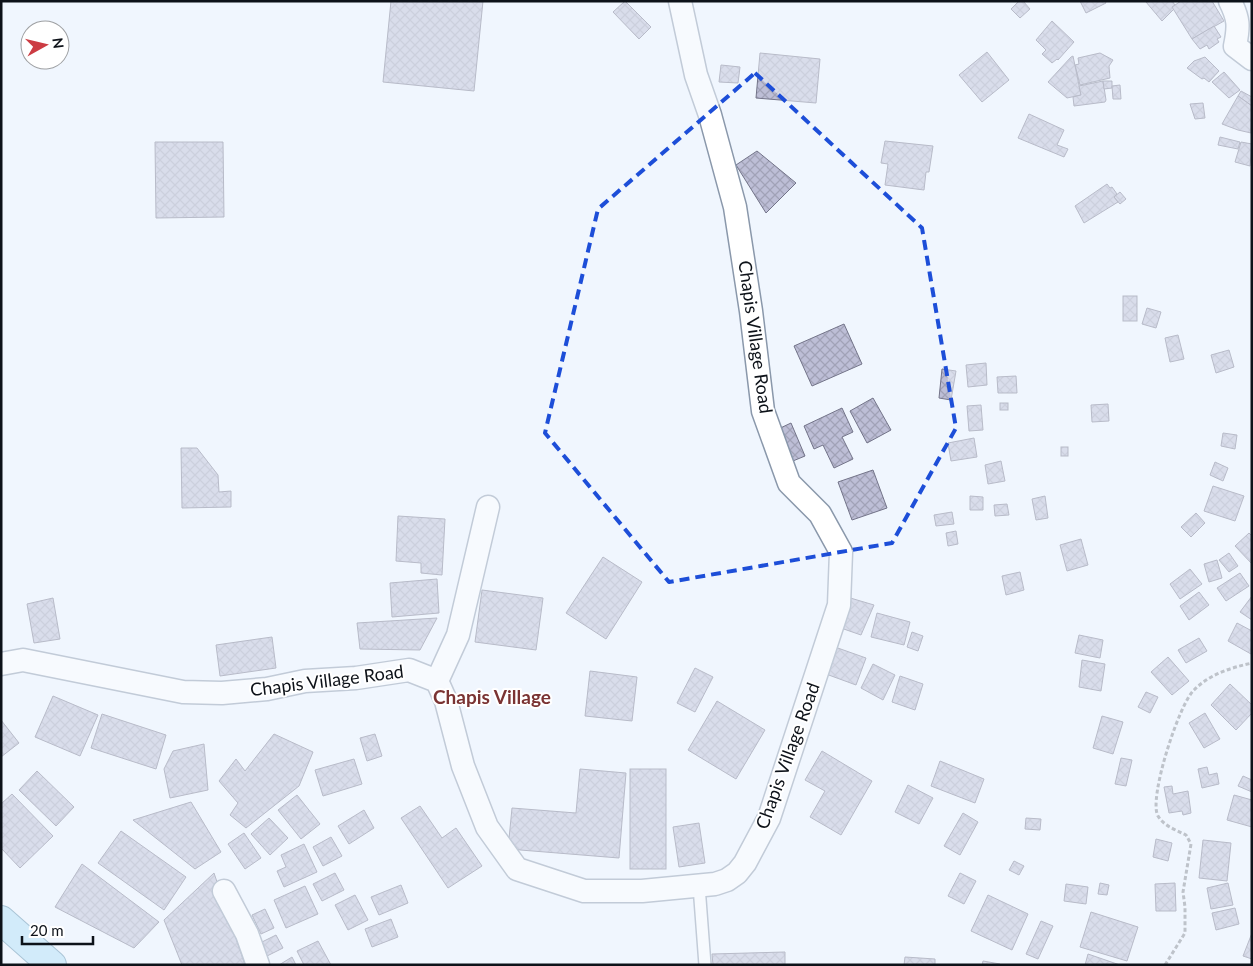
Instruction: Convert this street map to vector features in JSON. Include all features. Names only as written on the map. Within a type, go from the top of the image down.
[{"type":"main road","points":[[1,920],[52,965]]},
{"type":"street","name":"Chapis Village Road","points":[[1,664],[23,660],[183,692],[222,693],[267,689],[305,681],[356,678],[409,670],[436,681],[446,701],[462,766],[487,828],[517,869],[584,891],[642,891],[699,886],[728,880],[737,873],[745,863],[769,818],[816,681],[839,605],[841,552],[820,514],[789,483],[763,410],[751,311],[735,207],[710,116],[696,75],[680,1]]},
{"type":"street","points":[[1239,5],[1239,27],[1235,46],[1252,59]]},
{"type":"street","points":[[436,681],[458,635],[488,507]]},
{"type":"street","points":[[224,891],[247,934],[258,965]]},
{"type":"lane","points":[[699,886],[705,965]]},
{"type":"path","points":[[1164,965],[1185,933],[1183,892],[1191,844],[1186,834],[1173,829],[1157,815],[1157,794],[1165,758],[1182,709],[1193,690],[1215,674],[1252,663]]},
{"type":"highlighted area","points":[[755,73],[922,228],[956,428],[892,543],[669,582],[545,433],[598,209]]},
{"type":"building","points":[[391,1],[483,1],[474,91],[383,82]]},
{"type":"building","points":[[625,1],[651,27],[639,39],[613,12]]},
{"type":"building","points":[[1019,1],[1023,1],[1030,9],[1020,18],[1011,9]]},
{"type":"building","points":[[1080,1],[1105,1],[1106,3],[1086,13]]},
{"type":"building","points":[[1147,1],[1172,1],[1175,5],[1174,9],[1162,21]]},
{"type":"building","points":[[1181,1],[1212,1],[1224,21],[1192,39],[1172,7]]},
{"type":"building","points":[[1052,21],[1074,42],[1058,60],[1052,63],[1042,54],[1046,50],[1036,40]]},
{"type":"building","points":[[1214,26],[1221,37],[1217,39],[1219,42],[1209,49],[1207,45],[1200,49],[1192,39]]},
{"type":"building","points":[[987,52],[1009,80],[982,102],[959,75]]},
{"type":"building","points":[[760,53],[820,59],[816,103],[756,98]]},
{"type":"building","points":[[1100,53],[1113,60],[1109,66],[1110,78],[1080,85],[1075,65],[1079,64],[1078,58]]},
{"type":"building","points":[[1073,56],[1081,95],[1067,98],[1048,82]]},
{"type":"building","points":[[1205,57],[1219,71],[1209,82],[1187,68],[1194,61]]},
{"type":"building","points":[[721,65],[740,67],[738,83],[719,82]]},
{"type":"building","points":[[1224,72],[1240,90],[1229,98],[1212,82]]},
{"type":"building","points":[[1103,81],[1105,102],[1074,106],[1073,97],[1081,95],[1079,86]]},
{"type":"building","points":[[1103,81],[1112,81],[1112,88],[1104,89]]},
{"type":"building","points":[[1120,85],[1121,99],[1113,99],[1112,86]]},
{"type":"building","points":[[1241,91],[1252,97],[1252,106],[1238,96]]},
{"type":"building","points":[[1238,96],[1252,106],[1251,133],[1222,124]]},
{"type":"building","points":[[1203,103],[1205,118],[1195,119],[1190,104]]},
{"type":"building","points":[[1029,114],[1064,130],[1057,145],[1068,149],[1064,157],[1018,138]]},
{"type":"building","points":[[1220,137],[1240,142],[1238,149],[1218,145]]},
{"type":"building","points":[[885,141],[933,146],[929,172],[926,172],[924,190],[885,185],[888,164],[881,163]]},
{"type":"building","points":[[155,142],[223,142],[224,217],[156,218]]},
{"type":"building","points":[[1241,142],[1252,144],[1250,166],[1235,162]]},
{"type":"building","points":[[757,151],[796,183],[766,213],[736,165]]},
{"type":"building","points":[[1107,184],[1117,194],[1114,197],[1118,202],[1084,223],[1075,206]]},
{"type":"building","points":[[1120,192],[1126,199],[1120,204],[1114,197]]},
{"type":"building","points":[[1123,296],[1137,296],[1137,321],[1123,321]]},
{"type":"building","points":[[1147,308],[1161,312],[1156,328],[1142,324]]},
{"type":"building","points":[[844,324],[862,364],[812,386],[794,346]]},
{"type":"building","points":[[1178,335],[1184,359],[1170,362],[1165,338]]},
{"type":"building","points":[[1229,350],[1234,367],[1216,373],[1211,355]]},
{"type":"building","points":[[986,363],[987,385],[968,387],[966,365]]},
{"type":"building","points":[[942,369],[956,371],[951,400],[939,398]]},
{"type":"building","points":[[1016,376],[1017,393],[998,393],[997,377]]},
{"type":"building","points":[[873,398],[891,430],[867,443],[850,411]]},
{"type":"building","points":[[1000,403],[1008,403],[1008,410],[1000,410]]},
{"type":"building","points":[[1108,404],[1109,421],[1092,422],[1091,405]]},
{"type":"building","points":[[981,405],[983,430],[969,431],[967,406]]},
{"type":"building","points":[[842,408],[853,432],[842,437],[853,459],[834,468],[823,445],[814,449],[804,426]]},
{"type":"building","points":[[791,423],[805,456],[788,463],[774,431]]},
{"type":"building","points":[[1223,433],[1237,435],[1235,449],[1221,446]]},
{"type":"building","points":[[974,438],[977,457],[951,461],[948,443]]},
{"type":"building","points":[[1061,447],[1068,447],[1068,456],[1061,456]]},
{"type":"building","points":[[181,448],[197,448],[218,475],[219,492],[231,491],[231,507],[182,508]]},
{"type":"building","points":[[1001,461],[1005,481],[988,484],[985,465]]},
{"type":"building","points":[[1215,462],[1228,468],[1223,481],[1210,475]]},
{"type":"building","points":[[873,470],[887,508],[852,520],[838,482]]},
{"type":"building","points":[[1213,486],[1244,496],[1235,521],[1204,511]]},
{"type":"building","points":[[970,496],[983,497],[983,510],[970,510]]},
{"type":"building","points":[[1045,496],[1048,518],[1036,520],[1032,499]]},
{"type":"building","points":[[1007,504],[1009,515],[995,516],[994,505]]},
{"type":"building","points":[[952,512],[954,524],[936,526],[934,515]]},
{"type":"building","points":[[1196,513],[1205,523],[1191,537],[1181,527]]},
{"type":"building","points":[[398,516],[445,519],[442,575],[421,573],[421,563],[396,561]]},
{"type":"building","points":[[956,531],[958,544],[948,546],[946,533]]},
{"type":"building","points":[[1249,533],[1252,536],[1252,564],[1235,546]]},
{"type":"building","points":[[1081,539],[1088,565],[1067,571],[1060,545]]},
{"type":"building","points":[[1229,553],[1238,566],[1229,572],[1219,560]]},
{"type":"building","points":[[603,557],[642,582],[606,639],[566,613]]},
{"type":"building","points":[[1217,560],[1222,578],[1209,582],[1204,564]]},
{"type":"building","points":[[1190,569],[1202,584],[1180,599],[1170,584]]},
{"type":"building","points":[[1020,572],[1024,590],[1006,595],[1002,576]]},
{"type":"building","points":[[1240,573],[1249,586],[1226,601],[1217,588]]},
{"type":"building","points":[[437,579],[439,613],[392,617],[390,583]]},
{"type":"building","points":[[482,590],[543,598],[536,650],[475,642]]},
{"type":"building","points":[[1199,592],[1209,605],[1189,620],[1180,606]]},
{"type":"building","points":[[1252,596],[1252,620],[1240,612]]},
{"type":"building","points":[[847,597],[874,605],[861,635],[838,627]]},
{"type":"building","points":[[53,598],[60,639],[34,643],[27,604]]},
{"type":"building","points":[[877,613],[910,622],[904,645],[871,637]]},
{"type":"building","points":[[437,618],[420,650],[360,649],[357,623]]},
{"type":"building","points":[[1237,623],[1252,631],[1251,654],[1228,641]]},
{"type":"building","points":[[912,632],[923,636],[918,651],[907,647]]},
{"type":"building","points":[[1079,635],[1103,640],[1100,658],[1075,653]]},
{"type":"building","points":[[272,637],[276,668],[220,676],[216,645]]},
{"type":"building","points":[[1199,638],[1207,651],[1186,663],[1178,650]]},
{"type":"building","points":[[835,647],[866,658],[856,685],[826,674]]},
{"type":"building","points":[[1168,657],[1189,681],[1172,695],[1151,672]]},
{"type":"building","points":[[1082,660],[1105,664],[1101,691],[1079,687]]},
{"type":"building","points":[[873,664],[895,675],[883,700],[861,688]]},
{"type":"building","points":[[695,668],[713,677],[695,712],[677,703]]},
{"type":"building","points":[[590,671],[637,677],[632,721],[585,716]]},
{"type":"building","points":[[900,676],[923,684],[915,710],[892,702]]},
{"type":"building","points":[[1230,684],[1252,705],[1252,713],[1236,730],[1211,705]]},
{"type":"building","points":[[1146,692],[1158,697],[1150,713],[1138,707]]},
{"type":"building","points":[[53,696],[98,715],[80,756],[35,737]]},
{"type":"building","points":[[717,701],[765,730],[736,779],[688,750]]},
{"type":"building","points":[[1205,713],[1220,739],[1204,748],[1189,723]]},
{"type":"building","points":[[102,714],[166,735],[156,769],[91,748]]},
{"type":"building","points":[[1102,716],[1123,722],[1113,754],[1093,748]]},
{"type":"building","points":[[1,720],[19,743],[1,757]]},
{"type":"building","points":[[274,734],[313,752],[299,786],[246,828],[230,815],[238,803],[219,781],[236,759],[245,771]]},
{"type":"building","points":[[375,734],[382,756],[367,761],[360,738]]},
{"type":"building","points":[[204,744],[208,790],[170,798],[164,769],[173,751]]},
{"type":"building","points":[[822,751],[872,781],[841,835],[810,817],[825,791],[805,780]]},
{"type":"building","points":[[1121,758],[1132,760],[1126,786],[1115,784]]},
{"type":"building","points":[[354,759],[362,784],[323,796],[315,770]]},
{"type":"building","points":[[940,761],[984,779],[975,803],[931,786]]},
{"type":"building","points":[[1207,767],[1209,775],[1217,773],[1219,784],[1202,788],[1198,769]]},
{"type":"building","points":[[580,769],[626,773],[619,858],[508,849],[512,808],[576,813]]},
{"type":"building","points":[[630,769],[666,769],[666,869],[630,869]]},
{"type":"building","points":[[37,771],[74,807],[56,826],[19,790]]},
{"type":"building","points":[[1243,776],[1252,780],[1252,792],[1238,786]]},
{"type":"building","points":[[908,785],[933,798],[919,824],[895,812]]},
{"type":"building","points":[[1172,786],[1173,794],[1188,791],[1191,813],[1183,815],[1182,811],[1169,813],[1164,787]]},
{"type":"building","points":[[12,794],[53,836],[20,868],[1,848],[1,804]]},
{"type":"building","points":[[297,795],[320,824],[301,839],[278,810]]},
{"type":"building","points":[[1234,795],[1252,800],[1252,827],[1227,820]]},
{"type":"building","points":[[191,802],[221,852],[195,869],[133,820]]},
{"type":"building","points":[[420,806],[442,838],[456,828],[482,866],[448,888],[401,818]]},
{"type":"building","points":[[364,810],[374,828],[349,844],[338,826]]},
{"type":"building","points":[[963,813],[978,822],[960,855],[944,846]]},
{"type":"building","points":[[269,818],[288,838],[270,855],[251,834]]},
{"type":"building","points":[[1026,818],[1041,819],[1040,830],[1025,829]]},
{"type":"building","points":[[699,823],[705,863],[679,867],[673,827]]},
{"type":"building","points":[[121,831],[186,877],[164,910],[98,863]]},
{"type":"building","points":[[244,833],[261,858],[245,869],[228,844]]},
{"type":"building","points":[[331,837],[342,856],[323,866],[313,847]]},
{"type":"building","points":[[1156,839],[1172,843],[1168,861],[1153,857]]},
{"type":"building","points":[[1203,840],[1231,843],[1227,881],[1199,878]]},
{"type":"building","points":[[304,844],[317,872],[284,887],[277,871],[286,867],[281,855]]},
{"type":"building","points":[[1014,861],[1024,866],[1019,875],[1009,870]]},
{"type":"building","points":[[82,864],[159,922],[134,948],[55,907]]},
{"type":"building","points":[[214,873],[245,965],[182,965],[164,920]]},
{"type":"building","points":[[335,873],[344,890],[322,901],[313,884]]},
{"type":"building","points":[[960,873],[976,881],[964,904],[948,896]]},
{"type":"building","points":[[1100,883],[1109,885],[1107,895],[1098,894]]},
{"type":"building","points":[[1175,883],[1176,911],[1156,911],[1155,884]]},
{"type":"building","points":[[1228,883],[1233,905],[1211,909],[1207,888]]},
{"type":"building","points":[[1066,884],[1088,887],[1086,904],[1064,901]]},
{"type":"building","points":[[401,885],[408,903],[379,915],[371,897]]},
{"type":"building","points":[[305,886],[318,914],[286,928],[274,900]]},
{"type":"building","points":[[355,895],[368,920],[348,930],[335,905]]},
{"type":"building","points":[[988,895],[1028,914],[1012,950],[971,931]]},
{"type":"building","points":[[1235,908],[1239,924],[1216,930],[1212,913]]},
{"type":"building","points":[[265,909],[274,928],[261,934],[252,915]]},
{"type":"building","points":[[1091,912],[1138,927],[1127,961],[1080,947]]},
{"type":"building","points":[[391,919],[398,937],[372,947],[365,929]]},
{"type":"building","points":[[1041,921],[1053,926],[1038,959],[1026,954]]},
{"type":"building","points":[[1252,933],[1252,959],[1243,956]]},
{"type":"building","points":[[276,935],[283,948],[267,956],[260,943]]},
{"type":"building","points":[[318,941],[331,965],[304,965],[297,951]]},
{"type":"building","points":[[785,952],[785,965],[713,965],[712,954]]},
{"type":"building","points":[[1088,954],[1120,965],[1085,965]]},
{"type":"building","points":[[292,957],[296,965],[279,965]]},
{"type":"building","points":[[905,957],[935,959],[935,965],[904,965]]},
{"type":"building","points":[[983,961],[1000,964],[1000,965],[982,965]]},
{"type":"district","name":"Chapis Village","points":[[492,697]]}]
